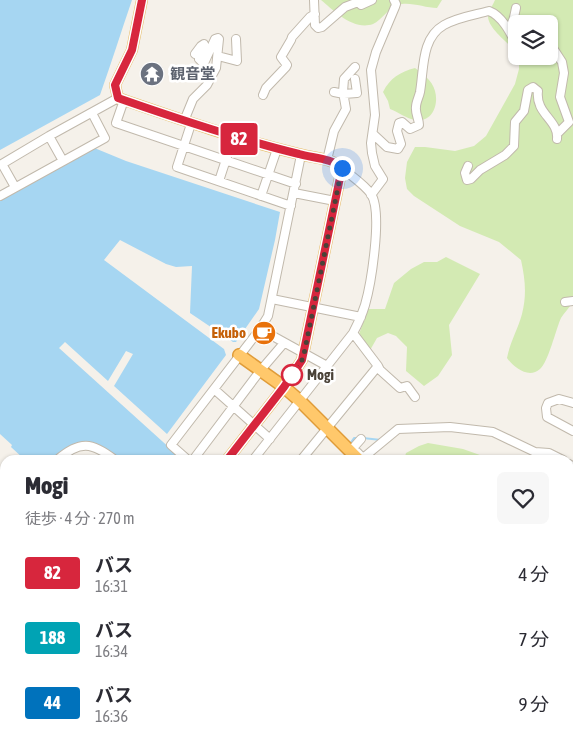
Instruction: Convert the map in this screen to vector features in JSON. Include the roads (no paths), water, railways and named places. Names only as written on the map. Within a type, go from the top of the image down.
[{"type":"highway","points":[[239,355],[284,387],[351,452]]},
{"type":"main road","points":[[142,0],[132,50],[115,85],[121,99],[233,138],[328,160],[339,164],[342,168],[302,360],[233,455]]},
{"type":"street","points":[[314,0],[315,25],[320,28],[345,7],[358,1],[360,5],[372,0]]},
{"type":"street","points":[[371,195],[383,179],[374,162],[371,143],[375,115],[372,66],[396,4],[394,0]]},
{"type":"street","points":[[515,15],[516,8]]},
{"type":"street","points":[[373,134],[387,147],[398,149],[401,144],[397,131],[400,123],[402,122],[410,129],[419,126],[415,109],[420,94],[422,64],[430,40],[436,30],[459,18],[489,10],[497,16],[508,30]]},
{"type":"street","points":[[263,95],[266,88],[287,65],[281,57],[292,37],[315,14]]},
{"type":"street","points":[[195,54],[204,44],[205,48],[200,59],[202,62],[205,61],[215,39],[218,38],[216,68],[206,86],[193,99],[184,146],[177,167],[291,206]]},
{"type":"street","points":[[218,56],[238,60],[236,39]]},
{"type":"street","points":[[468,166],[465,173],[467,180],[512,149],[514,146],[515,122],[524,111],[528,90],[533,87],[538,91],[538,104],[550,121],[557,136],[569,122],[560,97],[564,73],[562,62],[558,56]]},
{"type":"street","points":[[328,160],[334,131],[346,111],[344,79],[355,67]]},
{"type":"street","points":[[199,78],[206,86]]},
{"type":"street","points":[[334,92],[344,94],[357,93],[355,79]]},
{"type":"street","points":[[16,187],[2,164],[49,136],[121,99]]},
{"type":"street","points":[[121,99],[116,123],[296,184]]},
{"type":"street","points":[[0,196],[105,138],[92,113]]},
{"type":"street","points":[[49,136],[63,161]]},
{"type":"street","points":[[219,181],[233,138]]},
{"type":"street","points":[[262,196],[277,149]]},
{"type":"street","points":[[182,455],[171,445],[268,316],[301,155]]},
{"type":"street","points":[[257,455],[353,333],[361,317],[370,280],[376,236],[374,202],[371,195],[342,168]]},
{"type":"street","points":[[294,193],[336,201]]},
{"type":"street","points":[[272,299],[361,317]]},
{"type":"street","points":[[260,329],[327,366]]},
{"type":"street","points":[[353,333],[380,370],[400,388],[407,386],[416,397]]},
{"type":"street","points":[[197,455],[260,371],[284,343]]},
{"type":"street","points":[[305,455],[378,366]]},
{"type":"street","points":[[214,389],[270,439]]},
{"type":"street","points":[[573,403],[559,399],[548,403],[546,413],[550,420],[573,431]]},
{"type":"street","points":[[368,455],[398,429],[450,427],[493,432],[535,452],[553,455]]},
{"type":"street","points":[[351,452],[362,439]]},
{"type":"street","points":[[63,455],[69,450],[85,445],[97,447],[108,455]]},
{"type":"water","points":[[0,0],[132,0],[100,95],[0,150]]},
{"type":"water","points":[[92,147],[126,161],[280,212],[259,309],[236,342],[233,342],[190,313],[192,266],[176,267],[166,264],[120,240],[104,260],[224,349],[226,355],[167,434],[114,386],[133,354],[126,351],[108,381],[65,342],[59,348],[177,455],[113,455],[101,446],[86,442],[70,446],[58,455],[20,455],[0,434],[0,198]]},
{"type":"waterway","points":[[350,444],[354,438],[358,438]]},
{"type":"waterway","points":[[363,438],[381,440]]},
{"type":"place","name":"観音堂","points":[[152,74]]},
{"type":"place","name":"Ekubo","points":[[264,333]]},
{"type":"place","name":"Mogi","points":[[292,375]]}]
